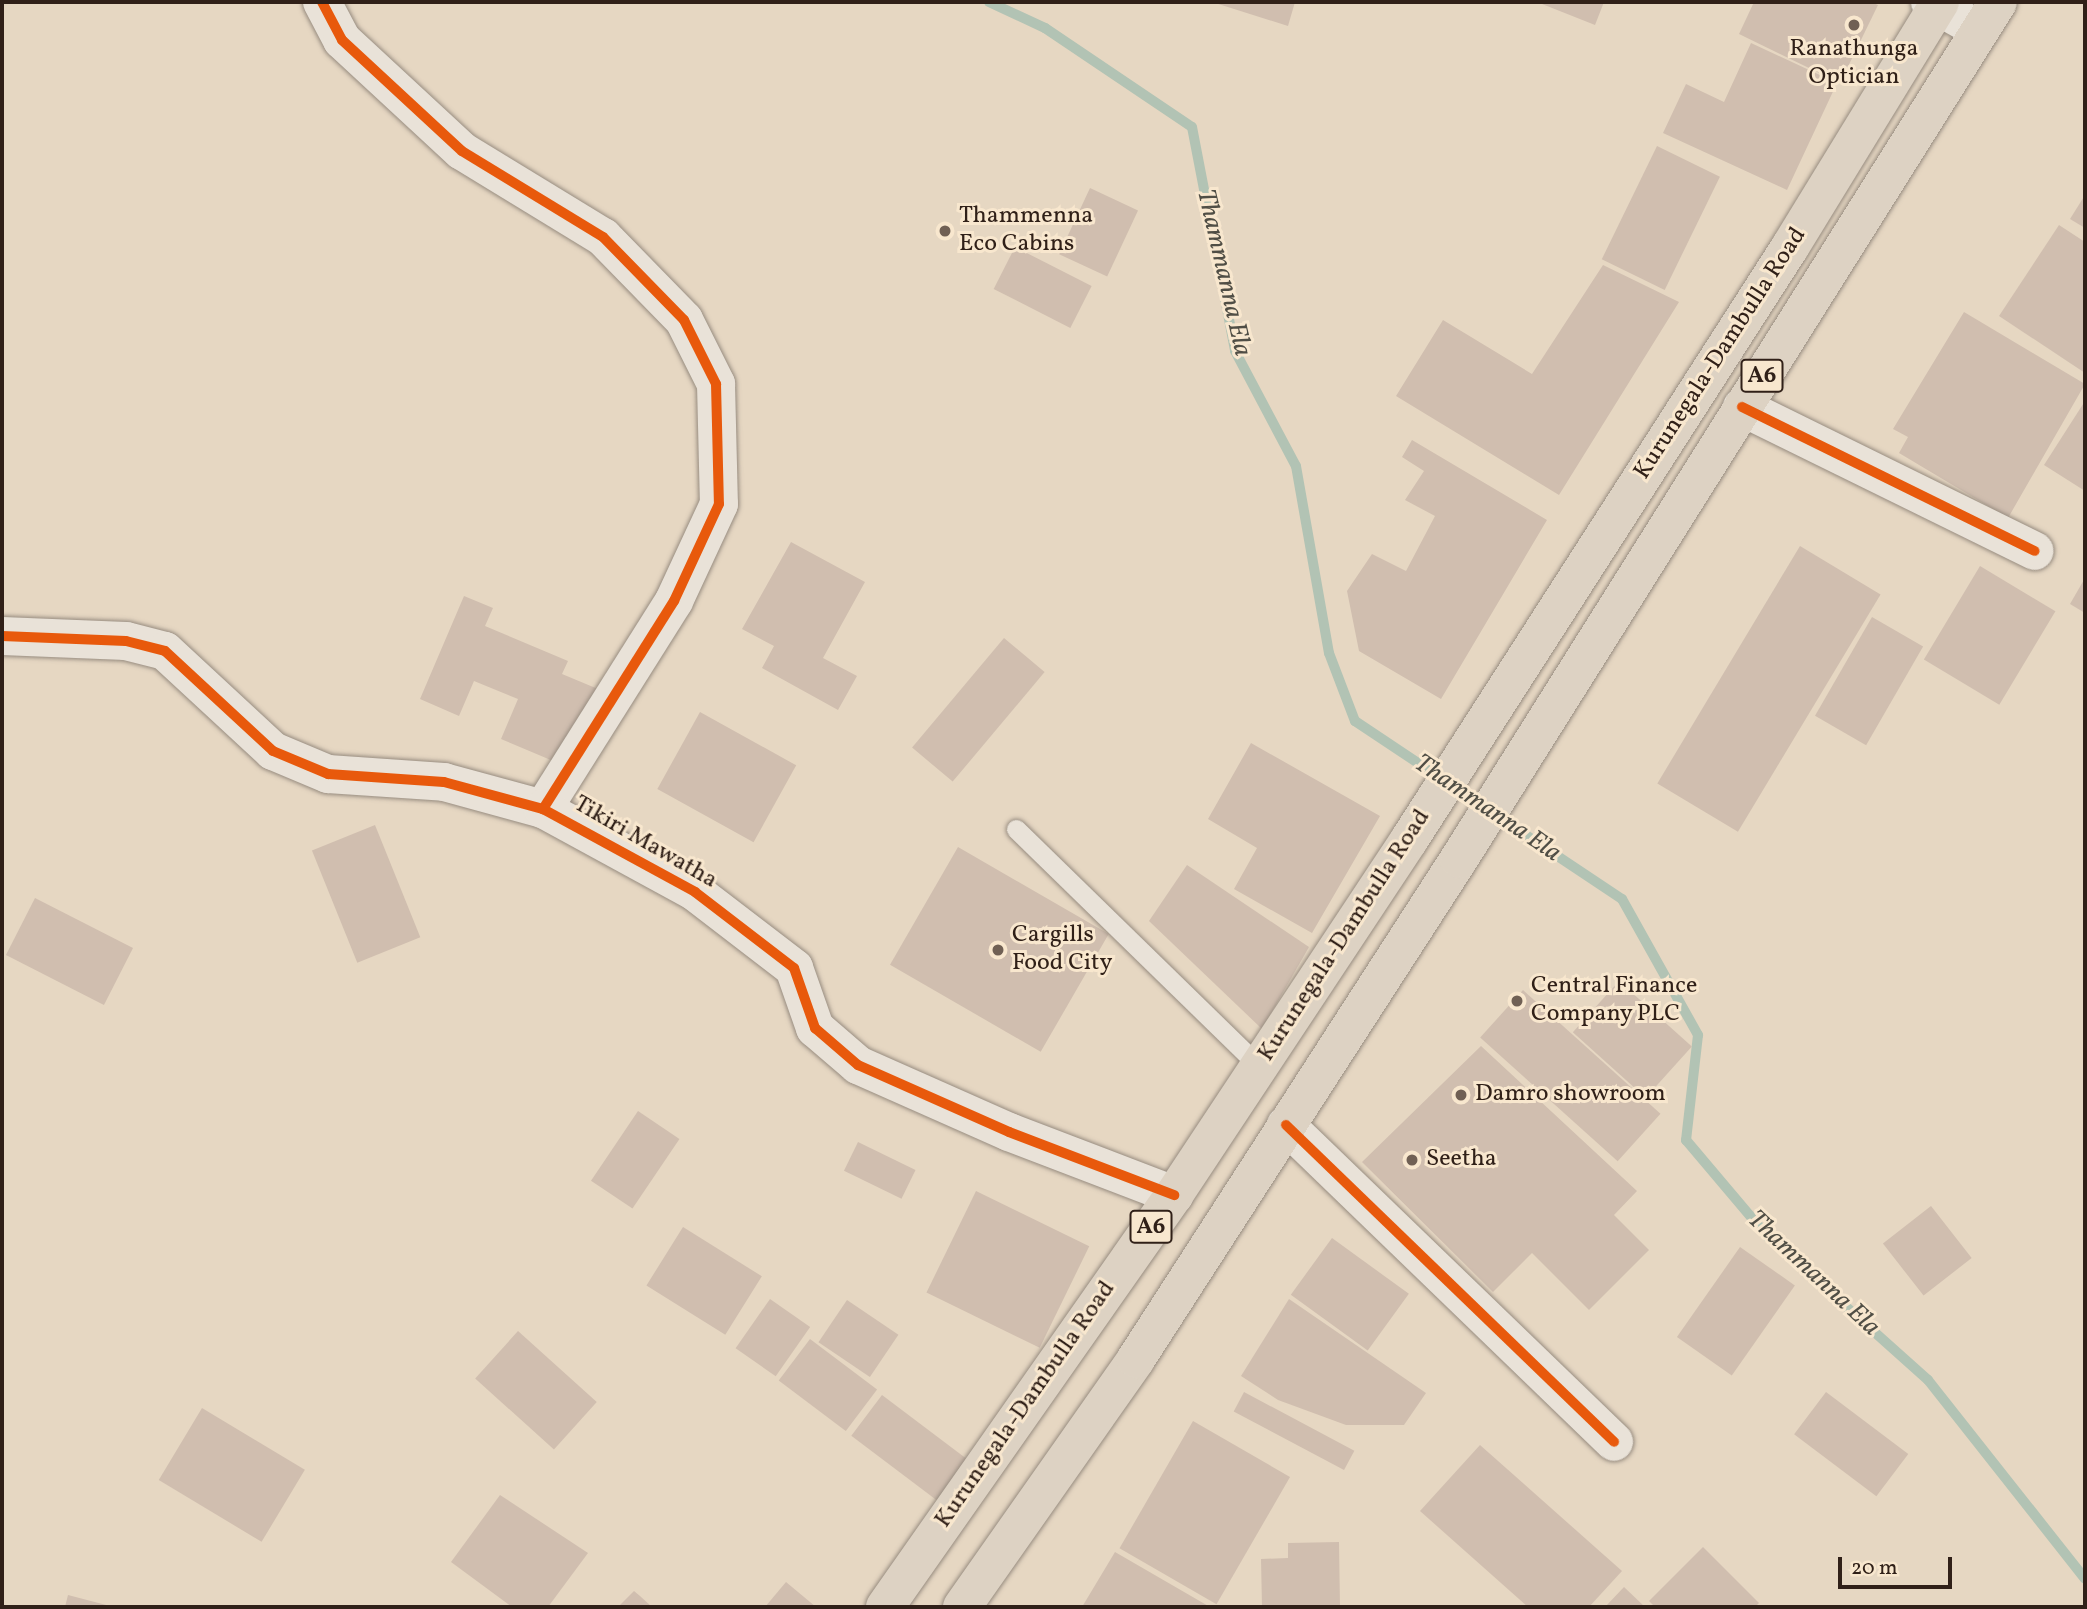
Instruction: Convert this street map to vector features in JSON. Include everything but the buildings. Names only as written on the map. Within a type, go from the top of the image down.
[{"type":"highway","name":"Kurunegala-Dambulla Road","points":[[885,1607],[1174,1195],[1409,840],[1936,3]]},
{"type":"highway","name":"Kurunegala-Dambulla Road","points":[[962,1607],[1136,1359],[1459,859],[1989,16]]},
{"type":"street","points":[[322,2],[342,40],[462,151],[603,237],[684,320],[716,384],[719,504],[674,601],[543,810]]},
{"type":"street","points":[[1936,3],[1989,16]]},
{"type":"street","points":[[1742,407],[2035,551]]},
{"type":"street","name":"Tikiri Mawatha","points":[[2,636],[126,641],[165,651],[273,751],[328,774],[444,782],[543,810],[695,892],[793,968],[815,1028],[858,1065],[1009,1132],[1174,1195]]},
{"type":"street","points":[[1286,1125],[1614,1442]]},
{"type":"lane","points":[[1016,830],[1259,1066]]},
{"type":"waterway","name":"Thammanna Ela","points":[[989,2],[1045,28],[1192,127],[1235,351],[1296,466],[1329,653],[1355,721],[1622,899],[1698,1035],[1686,1140],[1767,1236],[1928,1380],[2085,1579]]},
{"type":"cycle path","points":[[322,2],[342,40],[462,151],[603,237],[684,320],[716,384],[719,504],[674,601],[543,809]]},
{"type":"cycle path","points":[[1742,407],[2035,551]]},
{"type":"cycle path","points":[[2,636],[126,641],[165,651],[273,751],[328,774],[444,782],[543,809],[695,892],[794,968],[815,1028],[858,1065],[1009,1132],[1174,1195]]},
{"type":"cycle path","points":[[1286,1125],[1614,1442]]},
{"type":"place","name":"Ranathunga Optician","points":[[1854,25]]},
{"type":"place","name":"Thammenna Eco Cabins","points":[[945,231]]},
{"type":"place","name":"Cargills Food City","points":[[998,950]]},
{"type":"place","name":"Central Finance Company PLC","points":[[1517,1001]]},
{"type":"place","name":"Damro showroom","points":[[1461,1095]]},
{"type":"place","name":"Seetha","points":[[1412,1160]]}]
